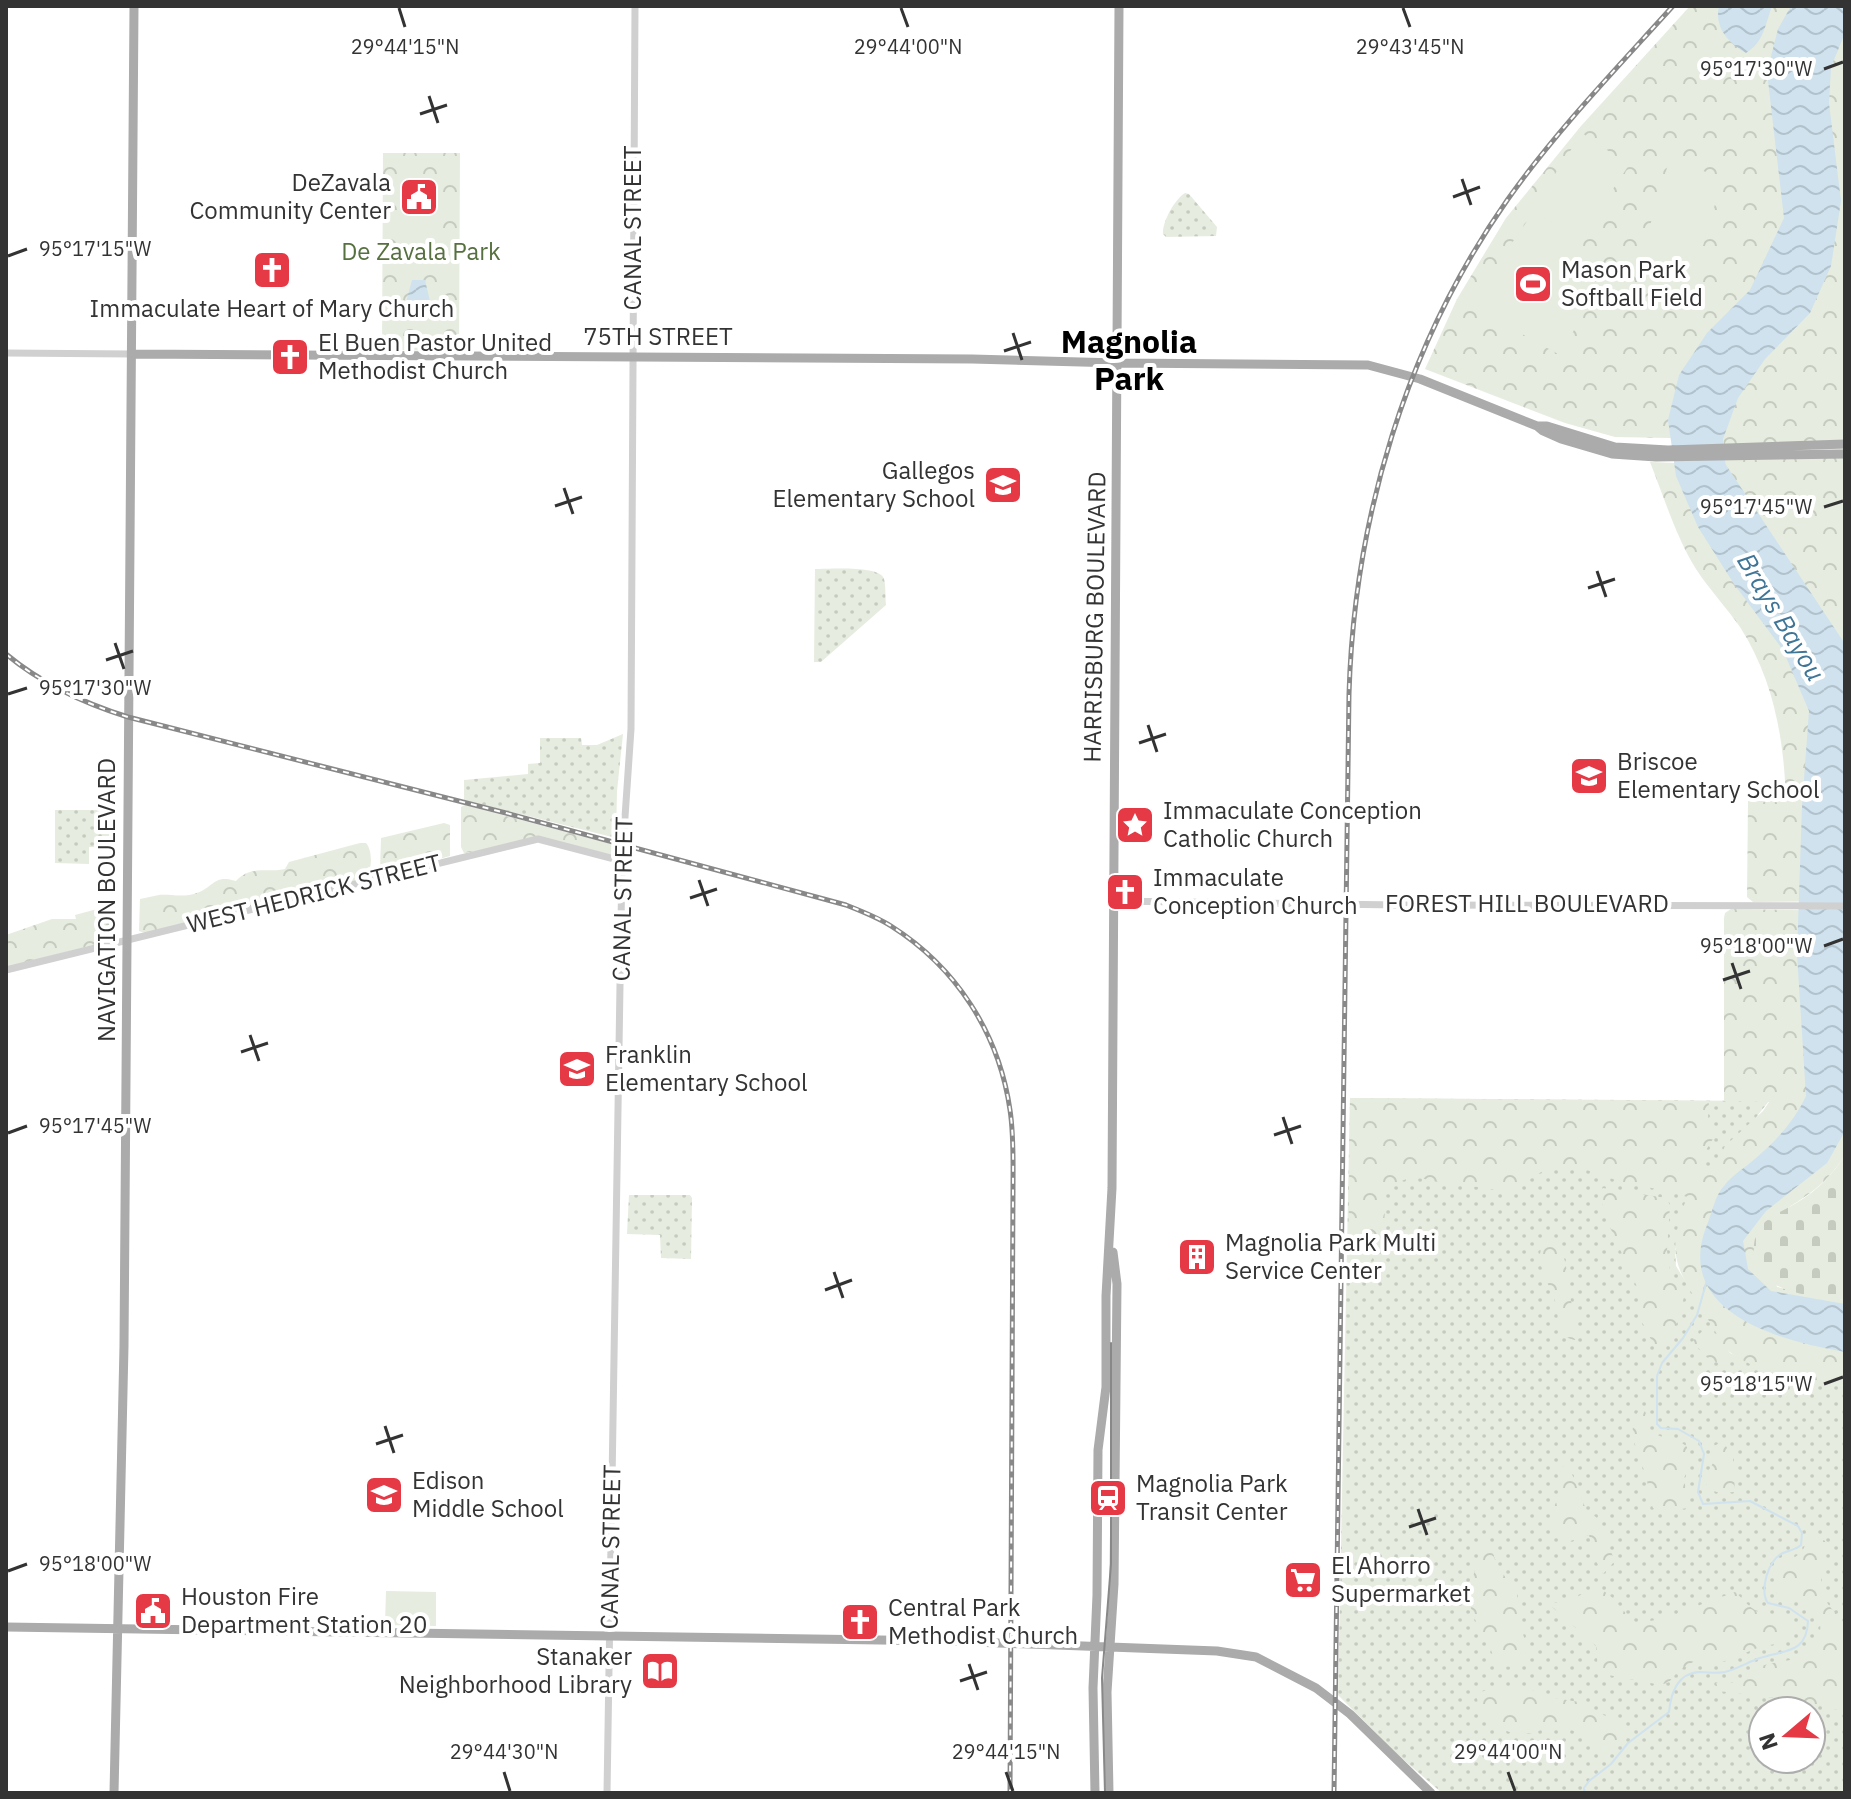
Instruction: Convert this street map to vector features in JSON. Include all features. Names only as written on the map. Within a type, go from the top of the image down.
[{"type":"main road","name":"HARRISBURG BOULEVARD","points":[[1095,1793],[1098,1449],[1106,1387],[1106,1296],[1111,1228],[1119,6]]},
{"type":"main road","name":"NAVIGATION BOULEVARD","points":[[114,1793],[124,1346],[134,7]]},
{"type":"main road","name":"75TH STREET","points":[[132,354],[985,359],[1368,365],[1420,379],[1537,426],[1547,426],[1615,447],[1656,453],[1742,452]]},
{"type":"main road","points":[[1742,452],[1845,444]]},
{"type":"main road","points":[[1742,452],[1845,454]]},
{"type":"main road","name":"HARRISBURG BOULEVARD","points":[[1109,1793],[1117,1284],[1111,1228]]},
{"type":"main road","points":[[6,1627],[1094,1645],[1217,1651],[1256,1657],[1316,1688],[1350,1714],[1431,1793]]},
{"type":"street","name":"CANAL STREET","points":[[607,1793],[622,861],[631,729],[635,6]]},
{"type":"street","name":"75TH STREET","points":[[6,353],[132,354]]},
{"type":"street","name":"WEST HEDRICK STREET","points":[[6,970],[538,839],[622,861]]},
{"type":"street","name":"FOREST HILL BOULEVARD","points":[[1113,901],[1845,906]]},
{"type":"green space","points":[[1690,6],[1845,6],[1845,901],[1753,902],[1747,897],[1748,801],[1786,801],[1780,733],[1769,689],[1752,647],[1696,569],[1682,544],[1650,462],[1726,465],[1723,439],[1615,437],[1565,423],[1425,369],[1457,299],[1506,218],[1581,126]]},
{"type":"green space","points":[[1582,133],[1629,165],[1579,240],[1532,209]]},
{"type":"green space","name":"De Zavala Park","points":[[383,153],[460,153],[459,351],[382,350]]},
{"type":"green space","points":[[1669,161],[1723,177],[1691,286],[1637,270]]},
{"type":"green space","points":[[1185,193],[1217,227],[1216,236],[1166,237],[1163,234],[1170,211]]},
{"type":"green space","points":[[398,208],[423,214],[439,226],[448,243],[453,268],[394,269]]},
{"type":"green space","name":"Mason Park Softball Field","points":[[1532,214],[1562,241],[1582,276],[1583,310],[1560,355],[1473,307],[1473,299]]},
{"type":"green space","points":[[815,569],[874,572],[884,579],[885,588],[886,605],[821,662],[814,662]]},
{"type":"green space","points":[[623,734],[616,838],[464,800],[464,780],[528,774],[528,764],[540,763],[540,738],[581,738],[582,745],[597,745]]},
{"type":"green space","points":[[465,805],[615,845],[612,855],[547,839],[464,853],[461,847],[461,807]]},
{"type":"green space","points":[[55,810],[117,810],[117,853],[111,853],[110,847],[89,847],[89,864],[55,863]]},
{"type":"green space","points":[[444,823],[450,825],[450,856],[384,874],[380,871],[381,838]]},
{"type":"green space","points":[[366,843],[371,856],[366,879],[145,933],[139,931],[140,899],[192,894],[219,880],[236,881],[253,871],[285,869],[289,862]]},
{"type":"green space","points":[[116,906],[116,938],[113,940],[6,967],[6,935],[52,919],[76,919],[75,915]]},
{"type":"green space","points":[[1731,909],[1845,911],[1845,1155],[1827,1178],[1808,1195],[1762,1225],[1777,1287],[1845,1300],[1845,1386],[1773,1373],[1730,1352],[1689,1288],[1677,1262],[1676,1235],[1687,1197],[1581,1169],[1554,1167],[1518,1187],[1504,1191],[1411,1177],[1385,1188],[1384,1220],[1376,1249],[1367,1269],[1348,1277],[1350,1098],[1709,1101],[1708,1118],[1713,1139],[1705,1157],[1711,1175],[1725,1146],[1769,1102],[1724,1101],[1724,918]]},
{"type":"green space","points":[[1350,1098],[1769,1101],[1710,1176],[1675,1249],[1676,1266],[1730,1353],[1785,1376],[1845,1386],[1845,1793],[1442,1793],[1397,1754],[1338,1695]]},
{"type":"green space","points":[[1845,1155],[1845,1300],[1777,1286],[1758,1268],[1754,1250],[1758,1231],[1770,1218],[1818,1187]]},
{"type":"green space","points":[[1603,1188],[1666,1198],[1670,1205],[1667,1251],[1670,1270],[1684,1296],[1676,1326],[1656,1349],[1641,1320],[1638,1289],[1604,1214],[1600,1192]]},
{"type":"green space","points":[[629,1195],[690,1195],[691,1259],[661,1258],[660,1235],[627,1234]]},
{"type":"green space","points":[[1547,1240],[1559,1246],[1564,1259],[1577,1323],[1575,1340],[1563,1334],[1556,1304],[1543,1271],[1540,1254]]},
{"type":"green space","points":[[1707,1326],[1730,1356],[1729,1362],[1713,1361],[1692,1342]]},
{"type":"green space","points":[[1644,1409],[1649,1430],[1687,1447],[1689,1462],[1684,1479],[1687,1508],[1661,1513],[1653,1508],[1633,1435],[1635,1419],[1639,1410]]},
{"type":"green space","points":[[1723,1441],[1733,1458],[1735,1492],[1720,1493],[1707,1489],[1705,1477],[1713,1463],[1714,1446]]},
{"type":"green space","points":[[1565,1465],[1570,1469],[1587,1512],[1596,1517],[1612,1553],[1614,1562],[1603,1574],[1589,1535],[1561,1544],[1549,1511],[1558,1498],[1557,1471]]},
{"type":"green space","points":[[1813,1533],[1828,1543],[1821,1580],[1828,1604],[1845,1629],[1845,1712],[1827,1707],[1827,1695],[1752,1695],[1718,1691],[1715,1683],[1734,1682],[1757,1667],[1798,1658],[1812,1649],[1817,1641],[1820,1626],[1817,1615],[1807,1606],[1776,1593],[1778,1568],[1800,1553]]},
{"type":"green space","points":[[1481,1544],[1489,1545],[1499,1568],[1517,1594],[1519,1621],[1527,1647],[1525,1657],[1517,1666],[1504,1666],[1497,1662],[1472,1613],[1470,1592]]},
{"type":"green space","points":[[1594,1588],[1612,1597],[1637,1623],[1662,1619],[1735,1592],[1755,1610],[1782,1618],[1795,1630],[1780,1643],[1760,1647],[1725,1661],[1709,1665],[1695,1661],[1661,1685],[1603,1674],[1598,1670],[1596,1646],[1551,1606]]},
{"type":"green space","points":[[386,1591],[436,1592],[436,1626],[385,1625]]},
{"type":"green space","points":[[1500,1687],[1523,1687],[1555,1698],[1585,1703],[1597,1713],[1619,1720],[1630,1728],[1604,1751],[1582,1734],[1569,1729],[1551,1727],[1524,1734],[1508,1731],[1486,1716],[1476,1693]]},
{"type":"water","points":[[1719,6],[1772,6],[1760,38],[1746,53],[1724,34],[1719,21]]},
{"type":"water","name":"Brays Bayou","points":[[1791,6],[1845,6],[1845,33],[1831,67],[1829,103],[1841,201],[1831,266],[1810,313],[1765,359],[1738,398],[1723,439],[1726,465],[1845,644],[1845,1131],[1827,1163],[1766,1211],[1743,1241],[1748,1269],[1771,1291],[1845,1304],[1845,1352],[1792,1340],[1739,1317],[1718,1301],[1705,1280],[1700,1255],[1707,1225],[1721,1190],[1778,1137],[1806,1096],[1797,954],[1809,711],[1783,650],[1734,584],[1698,527],[1676,476],[1668,420],[1679,375],[1707,333],[1750,290],[1784,218],[1767,72],[1778,29]]},
{"type":"water","points":[[412,280],[425,280],[432,310],[429,314],[407,314],[404,310]]},
{"type":"waterway","points":[[1585,1793],[1584,1788],[1589,1781],[1611,1764],[1628,1743],[1669,1712],[1674,1691],[1686,1676],[1700,1672],[1725,1672],[1793,1649],[1807,1632],[1808,1621],[1789,1608],[1768,1603],[1764,1591],[1766,1576],[1773,1562],[1778,1556],[1801,1545],[1802,1533],[1798,1526],[1750,1501],[1703,1504],[1698,1492],[1704,1454],[1699,1441],[1678,1429],[1661,1428],[1657,1424],[1657,1376],[1662,1363],[1697,1315],[1707,1280]]},
{"type":"tram line","points":[[1105,1793],[1102,1678],[1111,1564],[1111,1343]]},
{"type":"railway","points":[[1334,1793],[1349,694],[1353,628],[1362,563],[1392,435],[1414,373],[1472,255],[1508,199],[1546,149],[1673,6]]},
{"type":"railway","points":[[6,654],[64,692],[128,717],[506,813],[846,905],[886,923],[935,961],[954,982],[971,1004],[996,1055],[1012,1130],[1010,1793]]},
{"type":"place","name":"DeZavala Community Center","points":[[419,197]]},
{"type":"place","name":"Immaculate Heart of Mary Church","points":[[272,270]]},
{"type":"place","name":"Mason Park Softball Field","points":[[1533,284]]},
{"type":"place","name":"El Buen Pastor United Methodist Church","points":[[290,357]]},
{"type":"place","name":"Gallegos Elementary School","points":[[1003,485]]},
{"type":"place","name":"Briscoe Elementary School","points":[[1589,776]]},
{"type":"place","name":"Immaculate Conception Catholic Church","points":[[1135,825]]},
{"type":"place","name":"Immaculate Conception Church","points":[[1125,892]]},
{"type":"place","name":"Franklin Elementary School","points":[[577,1069]]},
{"type":"place","name":"Magnolia Park Multi Service Center","points":[[1197,1257]]},
{"type":"place","name":"Edison Middle School","points":[[384,1495]]},
{"type":"place","name":"Magnolia Park Transit Center","points":[[1108,1498]]},
{"type":"place","name":"El Ahorro Supermarket","points":[[1303,1580]]},
{"type":"place","name":"Houston Fire Department Station 20","points":[[153,1611]]},
{"type":"place","name":"Central Park Methodist Church","points":[[860,1622]]},
{"type":"place","name":"Stanaker Neighborhood Library","points":[[660,1671]]},
{"type":"district","name":"Magnolia Park","points":[[1129,360]]}]
